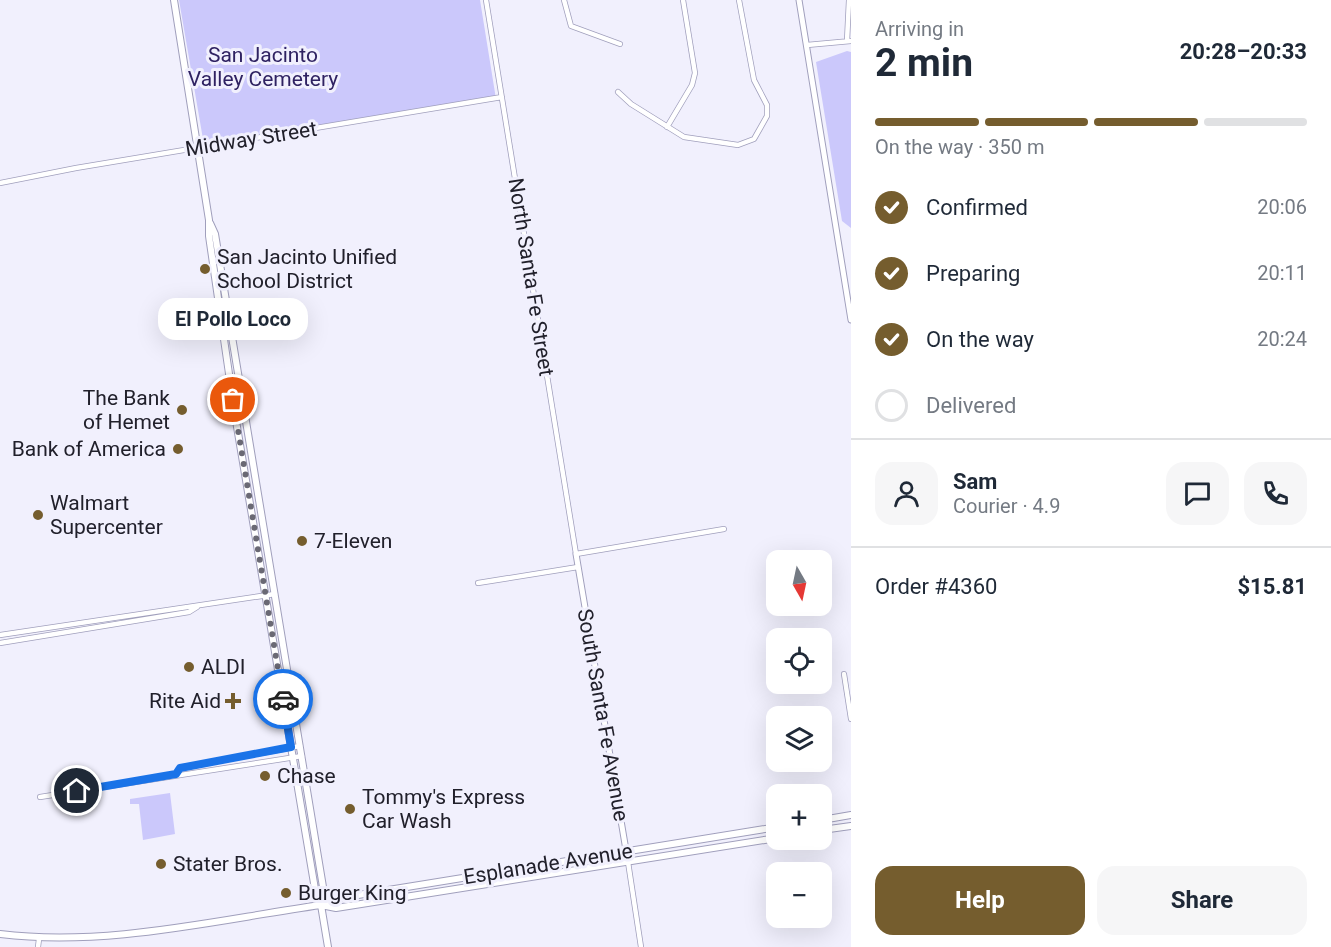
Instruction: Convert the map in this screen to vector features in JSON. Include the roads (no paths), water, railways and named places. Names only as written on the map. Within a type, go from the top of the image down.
[{"type":"main road","points":[[174,0],[209,220],[209,236],[245,477],[316,895],[321,905],[328,947]]},
{"type":"main road","points":[[209,220],[215,234],[290,678],[324,893],[321,905]]},
{"type":"main road","points":[[245,477],[251,480],[258,515],[262,521]]},
{"type":"main road","points":[[832,818],[851,815]]},
{"type":"main road","points":[[832,829],[851,826]]},
{"type":"main road","name":"Esplanade Avenue","points":[[321,905],[334,899],[766,829]]},
{"type":"main road","points":[[730,835],[731,845]]},
{"type":"main road","name":"Esplanade Avenue","points":[[0,934],[67,940],[130,936],[321,905],[340,907],[766,840]]},
{"type":"street","name":"North Santa Fe Street","points":[[486,0],[576,554]]},
{"type":"street","points":[[564,0],[571,26],[620,44]]},
{"type":"street","points":[[667,127],[692,85],[695,73],[683,0]]},
{"type":"street","points":[[618,92],[684,137],[746,144],[754,139],[767,116],[767,105],[753,80],[739,0]]},
{"type":"street","points":[[799,0],[851,320]]},
{"type":"street","points":[[807,45],[849,41],[849,0]]},
{"type":"street","name":"Midway Street","points":[[0,183],[502,97]]},
{"type":"street","points":[[576,554],[724,529]]},
{"type":"street","name":"South Santa Fe Avenue","points":[[576,554],[641,947]]},
{"type":"street","points":[[478,583],[578,567]]},
{"type":"street","points":[[0,635],[188,605],[197,607],[275,594]]},
{"type":"street","points":[[0,642],[189,612],[197,607]]},
{"type":"street","points":[[844,674],[851,719]]},
{"type":"street","points":[[290,678],[299,677]]},
{"type":"street","points":[[176,774],[180,768],[300,746]]},
{"type":"street","points":[[40,797],[302,756]]},
{"type":"street","points":[[38,947],[39,939]]},
{"type":"place","name":"San Jacinto Unified School District","points":[[205,269]]},
{"type":"place","name":"El Pollo Loco","points":[[233,400]]},
{"type":"place","name":"The Bank of Hemet","points":[[182,410]]},
{"type":"place","name":"Bank of America","points":[[178,449]]},
{"type":"place","name":"Walmart Supercenter","points":[[38,515]]},
{"type":"place","name":"7-Eleven","points":[[302,541]]},
{"type":"place","name":"ALDI","points":[[189,667]]},
{"type":"place","name":"Rite Aid","points":[[233,701]]},
{"type":"place","name":"Chase","points":[[265,776]]},
{"type":"place","name":"Tommy's Express Car Wash","points":[[350,809]]},
{"type":"place","name":"Stater Bros.","points":[[161,864]]},
{"type":"place","name":"Burger King","points":[[286,893]]},
{"type":"park label","name":"San Jacinto Valley Cemetery","points":[[263,67]]}]
